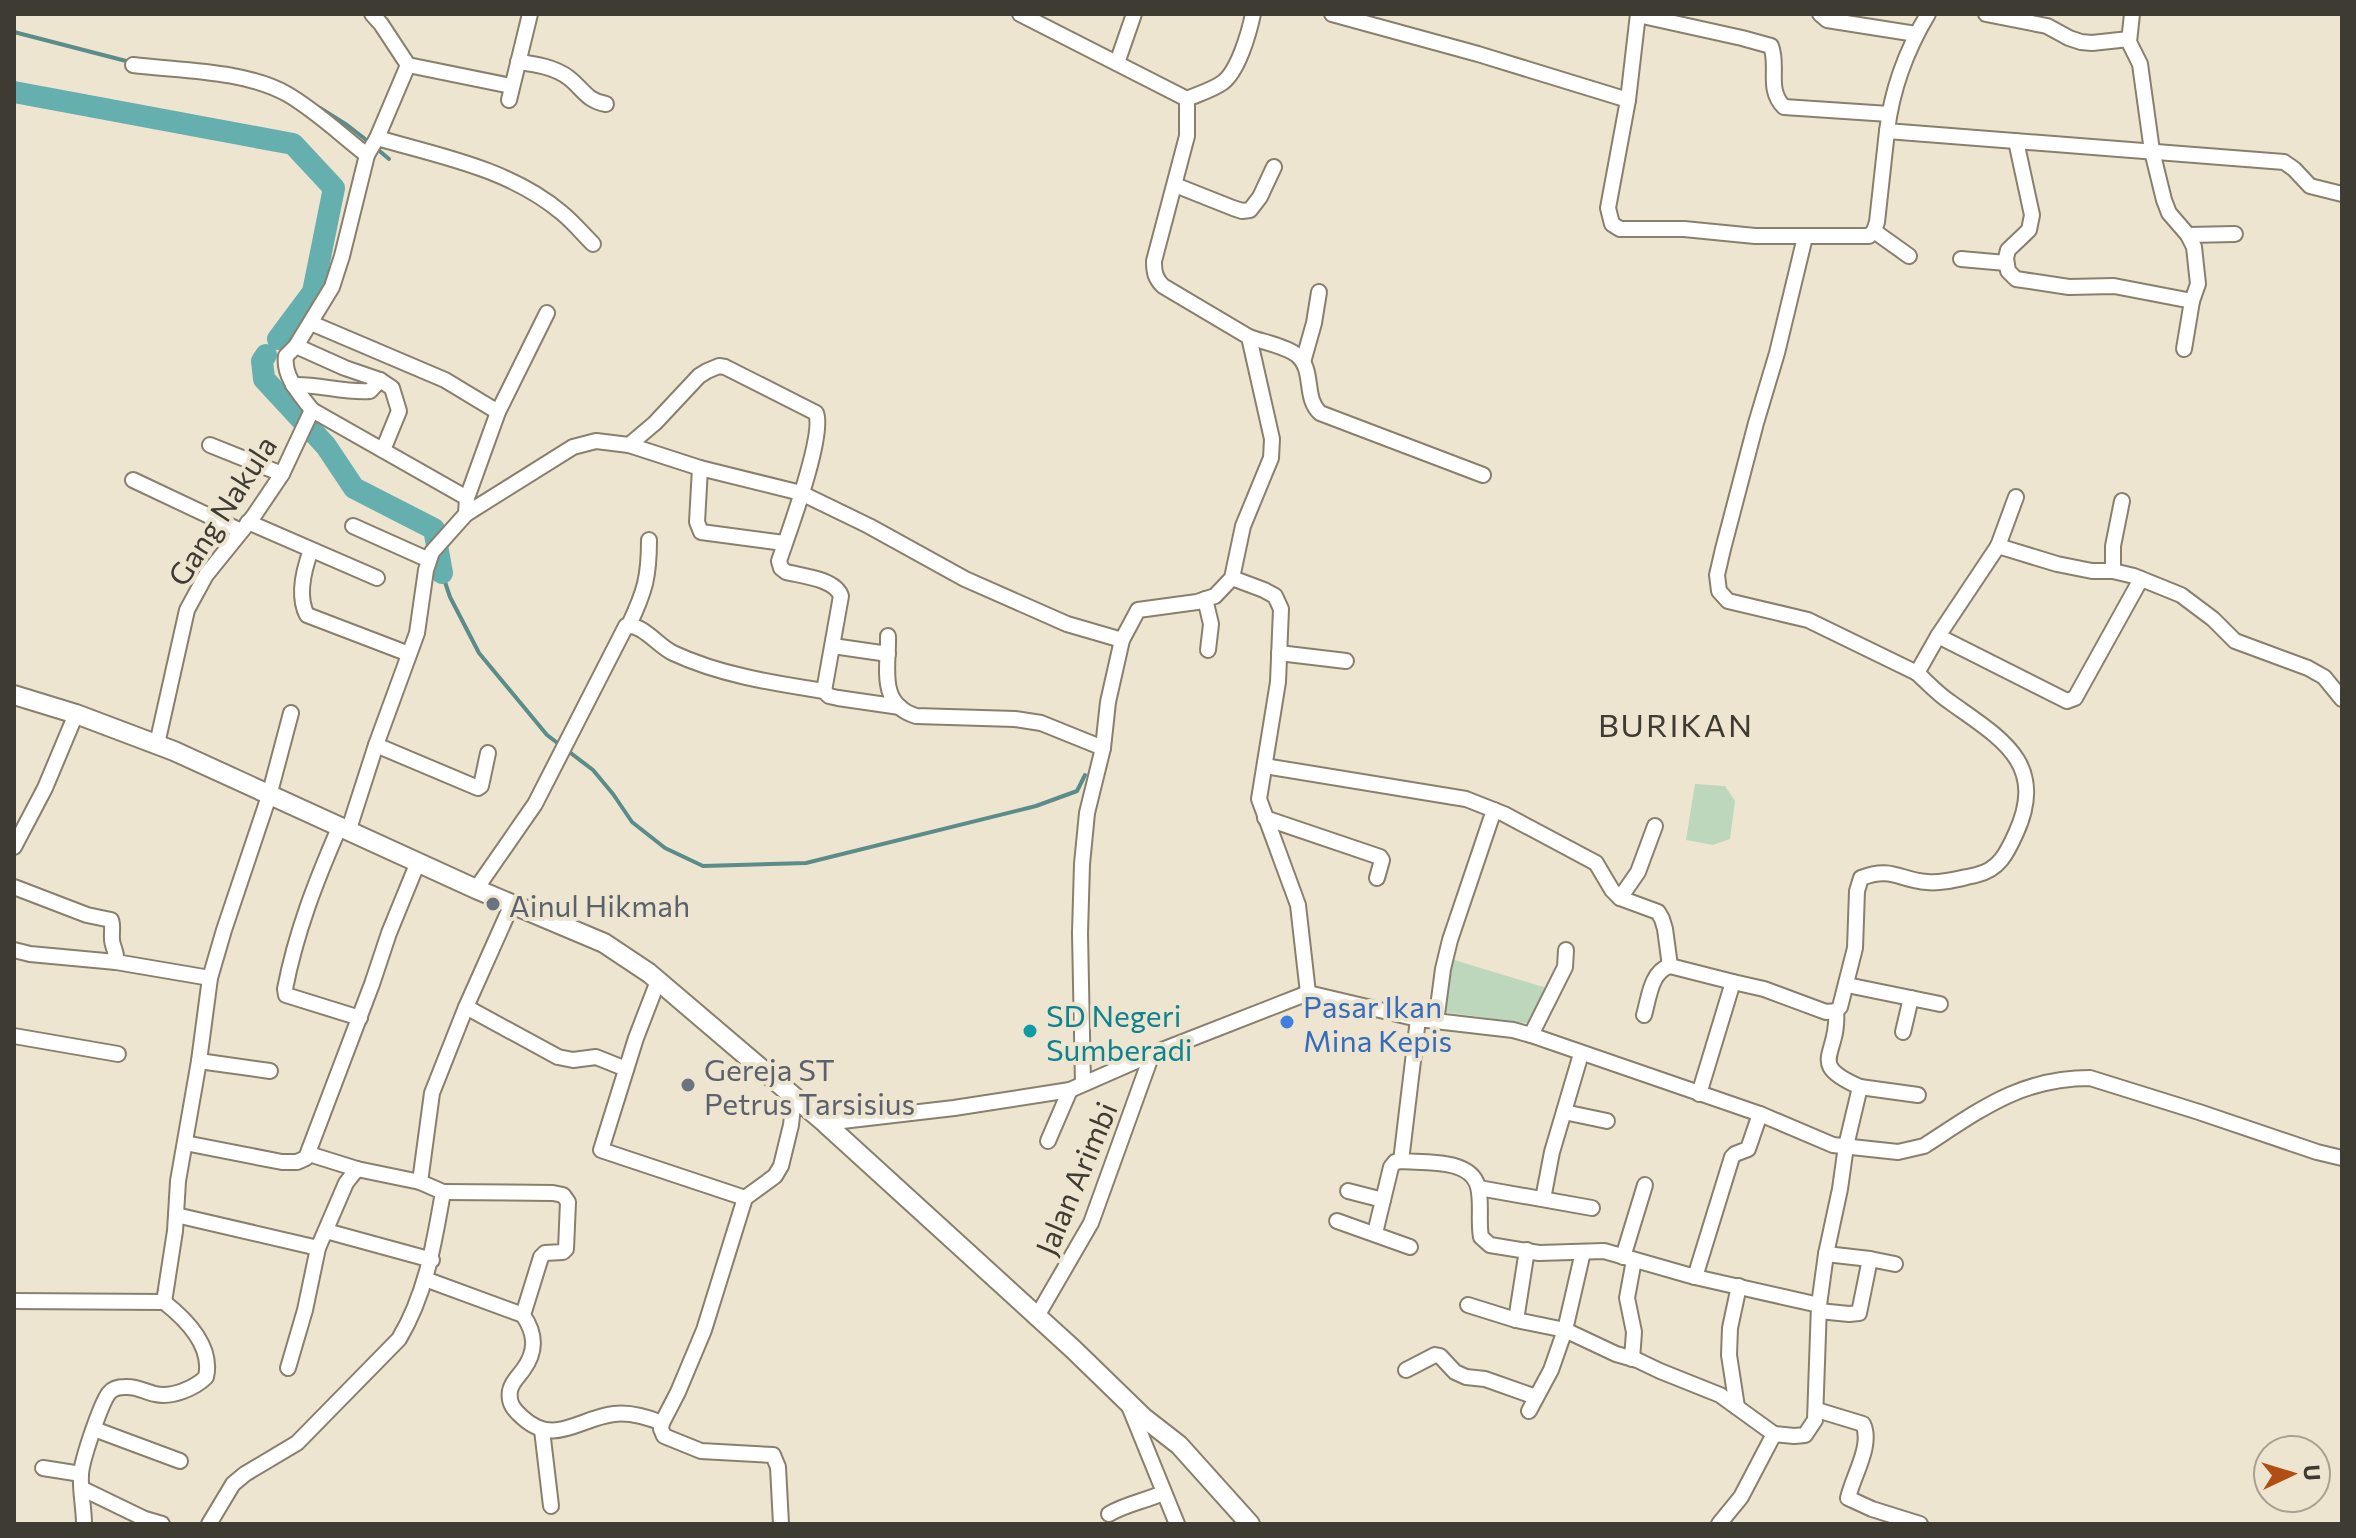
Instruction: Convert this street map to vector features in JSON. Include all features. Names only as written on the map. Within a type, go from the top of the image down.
[{"type":"main road","points":[[14,695],[157,744],[476,889],[604,943],[624,955],[825,1123],[1073,1349],[1143,1417],[1179,1445],[1250,1524]]},
{"type":"street","points":[[380,17],[408,65],[510,93],[530,14]]},
{"type":"street","points":[[1020,14],[1044,19],[1117,63],[1187,99]]},
{"type":"street","points":[[1117,63],[1134,14]]},
{"type":"street","points":[[1187,99],[1224,82],[1235,68],[1253,14]]},
{"type":"street","points":[[1332,14],[1628,100]]},
{"type":"street","points":[[1889,114],[1784,107],[1776,97],[1771,46],[1638,14],[1628,100],[1608,208],[1612,224],[1620,229],[1684,229],[1755,236],[1869,236],[1877,222],[1889,114],[1896,83],[1916,34],[1928,14]]},
{"type":"street","points":[[1820,14],[1827,20],[1916,34]]},
{"type":"street","points":[[1986,14],[2047,26],[2081,42],[2129,39]]},
{"type":"street","points":[[2132,14],[2129,39],[2140,64],[2152,151],[2164,200],[2169,213],[2194,247],[2198,270],[2198,284],[2184,349]]},
{"type":"street","points":[[518,62],[539,65],[567,76],[591,100],[606,104]]},
{"type":"street","points":[[133,65],[237,77],[272,87],[372,146],[467,163],[513,182],[562,213],[593,244]]},
{"type":"street","points":[[408,65],[372,146],[332,287],[296,346],[286,356],[285,363],[308,418],[383,450],[467,498]]},
{"type":"street","points":[[1187,99],[1187,136],[1154,261],[1156,278],[1163,286],[1249,337],[1295,354],[1303,362],[1313,405],[1320,413],[1483,475]]},
{"type":"street","points":[[1887,131],[2284,162],[2310,186],[2342,194]]},
{"type":"street","points":[[2016,141],[2032,215],[2029,230],[2008,250],[2008,271],[2016,279],[2069,287],[2114,286],[2192,301]]},
{"type":"street","points":[[1175,185],[1233,208],[1250,210],[1274,167]]},
{"type":"street","points":[[1874,231],[1909,256]]},
{"type":"street","points":[[2188,235],[2235,234]]},
{"type":"street","points":[[1644,1015],[1655,977],[1662,968],[1670,966],[1764,989],[1826,1012],[1836,1011],[1843,1004],[1855,948],[1857,891],[1861,878],[1886,872],[1928,883],[1990,872],[2001,862],[2011,845],[2021,823],[2028,792],[2025,774],[2010,749],[1990,729],[1946,700],[1917,673],[1808,620],[1728,601],[1719,591],[1717,575],[1723,549],[1777,353],[1805,237]]},
{"type":"street","points":[[1961,259],[2006,263]]},
{"type":"street","points":[[1303,362],[1319,292]]},
{"type":"street","points":[[466,514],[467,498],[498,412],[547,313]]},
{"type":"street","points":[[311,323],[445,380],[498,412]]},
{"type":"street","points":[[1048,1141],[1076,1087],[1082,864],[1087,813],[1103,748],[1108,702],[1122,640],[1138,610],[1205,599],[1221,591],[1232,578],[1243,526],[1271,458],[1272,439],[1249,337]]},
{"type":"street","points":[[296,346],[380,380],[392,388],[399,411],[383,450]]},
{"type":"street","points":[[629,445],[655,423],[699,376],[725,367],[816,413],[818,426],[779,561],[784,570],[832,585],[840,591],[824,691]]},
{"type":"street","points":[[293,385],[355,392],[370,391],[380,380]]},
{"type":"street","name":"Gang Nakula","points":[[157,744],[187,610],[206,575],[282,474],[308,418]]},
{"type":"street","points":[[360,1018],[286,995],[290,960],[301,922],[344,830],[417,633],[429,560],[437,546],[466,514],[573,447],[596,441],[629,445],[700,468],[801,493],[965,579],[1067,624],[1122,640]]},
{"type":"street","points":[[210,445],[282,474]]},
{"type":"street","points":[[700,468],[697,522],[701,532],[784,543]]},
{"type":"street","points":[[133,480],[377,578]]},
{"type":"street","points":[[1917,673],[1998,546],[2016,497]]},
{"type":"street","points":[[2113,571],[2113,546],[2122,501]]},
{"type":"street","points":[[353,526],[429,560]]},
{"type":"street","points":[[476,889],[535,804],[622,631],[639,605],[649,568],[649,540]]},
{"type":"street","points":[[1998,546],[2057,564],[2092,571],[2113,571],[2181,595],[2213,619],[2235,641],[2308,668],[2324,677],[2342,699]]},
{"type":"street","points":[[311,550],[304,570],[303,605],[307,615],[409,654]]},
{"type":"street","points":[[1232,578],[1275,596],[1281,609],[1278,682],[1259,799],[1298,905],[1308,993]]},
{"type":"street","points":[[1938,636],[2071,701],[2141,579]]},
{"type":"street","points":[[1205,599],[1211,624],[1208,650]]},
{"type":"street","points":[[630,622],[671,652],[755,681],[900,707]]},
{"type":"street","points":[[888,636],[885,665],[889,689],[900,707],[908,713],[1041,723],[1103,748]]},
{"type":"street","points":[[833,646],[888,654]]},
{"type":"street","points":[[1279,653],[1346,661]]},
{"type":"street","points":[[164,1302],[178,1181],[210,978],[269,796],[291,713]]},
{"type":"street","points":[[14,847],[45,788],[76,714]]},
{"type":"street","points":[[376,745],[478,788],[488,753]]},
{"type":"street","points":[[1265,766],[1466,799],[1494,810],[1596,863],[1620,898],[1658,912],[1665,929],[1670,966]]},
{"type":"street","points":[[1436,1022],[1450,940],[1494,810]]},
{"type":"street","points":[[1265,818],[1380,857],[1382,860],[1377,878]]},
{"type":"street","points":[[1620,898],[1641,865],[1655,826]]},
{"type":"street","points":[[185,1143],[282,1162],[303,1160],[309,1154],[418,862]]},
{"type":"street","points":[[14,887],[87,915],[111,920],[116,962]]},
{"type":"street","points":[[420,1182],[432,1093],[512,904]]},
{"type":"street","points":[[14,950],[116,962],[210,978]]},
{"type":"street","points":[[1531,1035],[1565,967],[1566,950]]},
{"type":"street","points":[[658,981],[601,1150],[745,1198]]},
{"type":"street","points":[[1699,1094],[1733,982]]},
{"type":"street","points":[[1847,985],[1940,1004]]},
{"type":"street","points":[[825,1123],[954,1108],[1076,1087],[1308,993],[1418,1019],[1513,1030],[1531,1035],[1760,1114],[1833,1145],[1898,1152],[1912,1150],[1924,1146],[1999,1098],[2027,1087],[2090,1078],[2342,1158]]},
{"type":"street","points":[[1903,1032],[1911,998]]},
{"type":"street","points":[[466,1007],[558,1057],[573,1060],[596,1057],[626,1069]]},
{"type":"street","points":[[1836,1011],[1836,1032],[1829,1064],[1831,1072],[1860,1087],[1918,1095]]},
{"type":"street","points":[[1401,1161],[1418,1019]]},
{"type":"street","points":[[14,1036],[118,1054]]},
{"type":"street","name":"Jalan Arimbi","points":[[1036,1318],[1091,1223],[1152,1054]]},
{"type":"street","points":[[1543,1199],[1552,1152],[1581,1054]]},
{"type":"street","points":[[199,1061],[270,1071]]},
{"type":"street","points":[[1468,1305],[1516,1320],[1565,1330],[1720,1395],[1774,1434],[1805,1435],[1811,1430],[1817,1410],[1819,1308],[1826,1254],[1860,1087]]},
{"type":"street","points":[[781,1524],[778,1467],[773,1455],[701,1451],[664,1436],[661,1429],[704,1330],[745,1198],[779,1172],[791,1125],[794,1097]]},
{"type":"street","points":[[1564,1112],[1607,1121]]},
{"type":"street","points":[[1695,1277],[1732,1157],[1748,1149],[1760,1114]]},
{"type":"street","points":[[309,1154],[357,1169],[420,1182],[443,1192],[563,1195],[568,1202],[566,1249],[545,1253],[541,1257],[523,1315]]},
{"type":"street","points":[[1375,1233],[1391,1167],[1401,1161],[1459,1166],[1470,1172],[1479,1188],[1480,1230],[1484,1242],[1490,1245],[1539,1253],[1604,1251],[1695,1277],[1849,1314],[1859,1313],[1870,1259]]},
{"type":"street","points":[[288,1368],[305,1310],[318,1248],[346,1183],[357,1169]]},
{"type":"street","points":[[1632,1359],[1634,1332],[1627,1298],[1628,1258],[1645,1185]]},
{"type":"street","points":[[1479,1188],[1592,1208]]},
{"type":"street","points":[[1348,1191],[1383,1200]]},
{"type":"street","points":[[209,1524],[233,1484],[297,1443],[399,1339],[409,1322],[432,1260],[443,1192]]},
{"type":"street","points":[[176,1215],[318,1248]]},
{"type":"street","points":[[1337,1221],[1410,1247]]},
{"type":"street","points":[[326,1231],[432,1260]]},
{"type":"street","points":[[1516,1320],[1527,1250]]},
{"type":"street","points":[[1529,1411],[1551,1370],[1565,1330],[1583,1252]]},
{"type":"street","points":[[1826,1254],[1895,1264]]},
{"type":"street","points":[[425,1279],[523,1315],[532,1328],[535,1345],[527,1365],[510,1387],[510,1397],[513,1409],[529,1424],[553,1431],[576,1427],[595,1418],[626,1413],[662,1423]]},
{"type":"street","points":[[1737,1407],[1729,1355],[1730,1328],[1739,1286]]},
{"type":"street","points":[[14,1301],[164,1302],[177,1312],[204,1346],[208,1356],[206,1377],[192,1387],[166,1395],[135,1387],[114,1389],[108,1394],[81,1474],[84,1524]]},
{"type":"street","points":[[1406,1370],[1435,1355],[1440,1356],[1455,1372],[1466,1377],[1485,1379],[1536,1397]]},
{"type":"street","points":[[1126,1401],[1175,1518],[1162,1524]]},
{"type":"street","points":[[1817,1410],[1865,1427],[1862,1455],[1848,1498],[1920,1524]]},
{"type":"street","points":[[94,1429],[180,1461]]},
{"type":"street","points":[[542,1430],[551,1506]]},
{"type":"street","points":[[1719,1524],[1741,1497],[1774,1434]]},
{"type":"street","points":[[43,1468],[81,1474]]},
{"type":"street","points":[[83,1489],[162,1524]]},
{"type":"street","points":[[1109,1514],[1163,1493]]},
{"type":"green space","points":[[1695,784],[1725,786],[1735,801],[1730,839],[1713,845],[1686,840]]},
{"type":"green space","points":[[1451,959],[1550,989],[1534,1024],[1444,1012]]},
{"type":"waterway","points":[[14,32],[130,62]]},
{"type":"waterway","points":[[14,92],[293,144],[334,188],[313,292],[278,339]]},
{"type":"waterway","points":[[320,108],[369,142]]},
{"type":"waterway","points":[[376,148],[389,159]]},
{"type":"waterway","points":[[266,355],[262,361],[264,379],[326,446],[354,488],[434,529],[442,573]]},
{"type":"waterway","points":[[442,573],[450,597],[479,653],[547,735],[593,770],[632,822],[665,848],[703,866],[806,863],[1036,806],[1077,791],[1085,775]]},
{"type":"place","name":"Ainul Hikmah","points":[[493,904]]},
{"type":"place","name":"Pasar Ikan Mina Kepis","points":[[1287,1022]]},
{"type":"place","name":"SD Negeri Sumberadi","points":[[1030,1031]]},
{"type":"place","name":"Gereja ST Petrus Tarsisius","points":[[688,1085]]},
{"type":"district","name":"BURIKAN","points":[[1676,724]]}]
